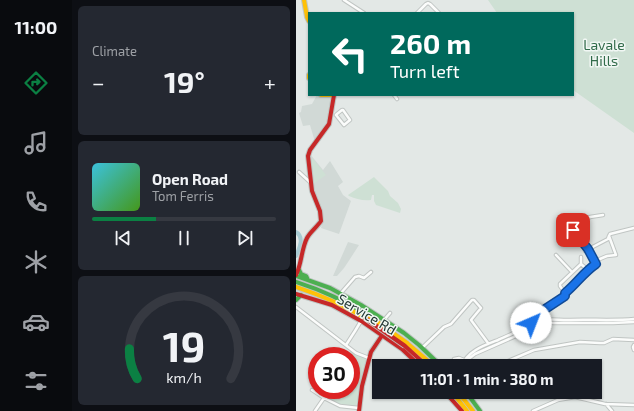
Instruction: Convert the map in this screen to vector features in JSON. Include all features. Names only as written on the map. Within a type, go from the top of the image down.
[{"type":"main road","points":[[304,0],[308,19]]},
{"type":"main road","points":[[333,96],[331,116],[328,124],[308,156],[311,184],[320,211],[321,220],[304,244],[299,270],[296,275],[341,293],[363,305],[411,338],[434,359]]},
{"type":"main road","points":[[299,270],[301,274],[306,276],[304,278]]},
{"type":"main road","points":[[297,285],[349,309],[406,344],[425,359]]},
{"type":"main road","points":[[296,300],[298,295]]},
{"type":"main road","name":"Service Rd","points":[[298,295],[332,305],[364,318],[413,359]]},
{"type":"main road","points":[[359,410],[362,386],[369,358],[374,346],[390,324]]},
{"type":"main road","points":[[406,344],[420,359]]},
{"type":"main road","points":[[451,399],[462,411]]},
{"type":"main road","points":[[460,399],[468,411]]},
{"type":"main road","points":[[462,399],[473,411]]},
{"type":"main road","points":[[472,399],[480,411]]},
{"type":"street","points":[[344,0],[362,12]]},
{"type":"street","points":[[418,12],[428,3],[438,12]]},
{"type":"street","points":[[331,116],[338,117],[344,125],[350,120],[343,110],[336,115],[338,117]]},
{"type":"street","points":[[299,172],[311,184]]},
{"type":"street","points":[[532,322],[532,318],[564,297],[565,293],[596,264],[588,249],[573,230],[590,217],[603,215]]},
{"type":"street","points":[[585,251],[608,239],[610,234],[634,228]]},
{"type":"street","points":[[595,261],[607,256],[616,255],[609,236]]},
{"type":"street","points":[[556,255],[572,272]]},
{"type":"street","points":[[565,293],[560,284],[580,264],[581,257]]},
{"type":"street","points":[[580,264],[588,270]]},
{"type":"street","points":[[341,293],[355,277],[359,276],[364,278],[371,272]]},
{"type":"street","points":[[422,348],[444,327],[451,324],[472,300],[474,300],[481,308],[471,320],[488,343]]},
{"type":"street","points":[[296,307],[356,353],[369,358]]},
{"type":"street","points":[[384,320],[390,313]]},
{"type":"street","points":[[346,345],[364,318]]},
{"type":"street","points":[[465,359],[488,343],[519,330],[532,322],[540,320],[591,319],[634,321]]},
{"type":"street","points":[[540,320],[541,325]]},
{"type":"street","points":[[469,359],[475,354],[547,323],[613,323],[634,321]]},
{"type":"street","points":[[513,359],[534,350],[580,342],[604,343],[613,339],[634,340]]},
{"type":"street","points":[[634,345],[634,350]]},
{"type":"street","points":[[454,359],[462,359]]},
{"type":"street","points":[[533,411],[558,400],[574,397],[605,404],[634,405]]},
{"type":"street","points":[[315,411],[323,399]]},
{"type":"street","points":[[326,399],[340,406],[359,410]]},
{"type":"street","points":[[605,404],[611,410]]},
{"type":"shaded area","points":[[316,96],[333,97],[327,125],[315,142],[310,125],[303,126],[299,113],[301,112],[302,106],[312,104]]},
{"type":"shaded area","points":[[310,154],[323,170],[330,161],[343,182],[338,186],[343,195],[351,201],[339,234],[321,228],[323,218],[313,191],[308,156]]},
{"type":"shaded area","points":[[348,242],[359,245],[344,268],[337,276],[333,276]]},
{"type":"green space","name":"Lavale Hills","points":[[488,0],[634,0],[634,133],[574,91],[574,12],[496,12]]},
{"type":"green space","points":[[313,159],[326,175],[313,184],[310,160]]},
{"type":"green space","points":[[374,177],[398,203],[401,209],[400,213],[376,205],[374,195],[372,195],[371,200],[362,200],[348,195]]},
{"type":"green space","points":[[360,355],[369,358],[360,391]]},
{"type":"green space","points":[[326,399],[358,399],[356,406],[338,404]]},
{"type":"waterway","points":[[296,232],[299,234],[301,240],[296,256]]},
{"type":"traffic: fast","points":[[299,270],[301,274],[307,278]]},
{"type":"traffic: fast","points":[[296,276],[330,288],[361,305],[404,333],[434,359]]},
{"type":"traffic: fast","points":[[296,282],[333,296],[367,315]]},
{"type":"traffic: fast","points":[[296,300],[301,295]]},
{"type":"traffic: fast","points":[[471,399],[480,411]]},
{"type":"traffic: slow","points":[[304,0],[308,19]]},
{"type":"traffic: slow","points":[[296,287],[314,293],[365,318]]},
{"type":"traffic: slow","points":[[367,315],[407,343]]},
{"type":"traffic: slow","points":[[407,343],[426,359]]},
{"type":"traffic: slow","points":[[458,399],[467,411]]},
{"type":"traffic: slow","points":[[464,399],[473,411]]},
{"type":"traffic: jam","points":[[296,275],[307,238],[321,221],[320,211],[312,191],[308,156],[310,150],[329,124],[334,96]]},
{"type":"traffic: jam","points":[[296,294],[332,305],[363,322],[402,349],[413,359]]},
{"type":"traffic: jam","points":[[365,318],[405,346]]},
{"type":"traffic: jam","points":[[359,411],[362,386],[371,352],[383,334]]},
{"type":"traffic: jam","points":[[405,346],[419,359]]},
{"type":"traffic: jam","points":[[451,399],[462,411]]},
{"type":"route","points":[[531,323],[532,318],[565,296],[565,293],[596,264],[588,249],[573,230]]}]
